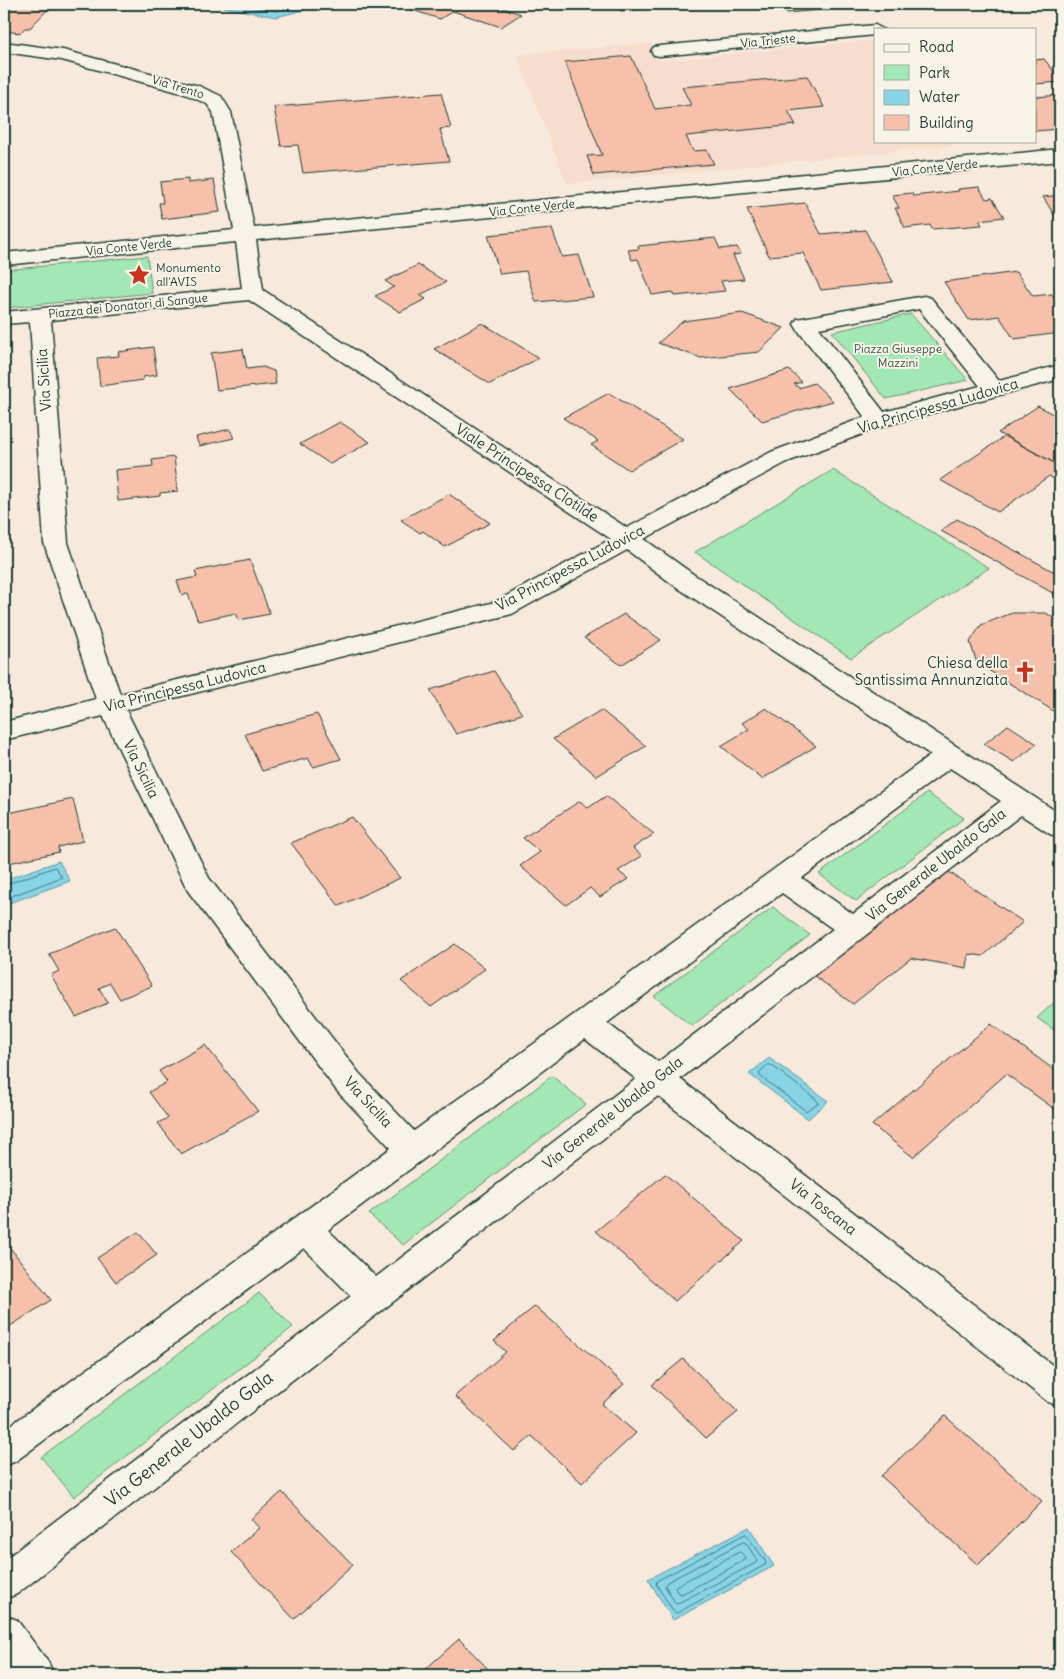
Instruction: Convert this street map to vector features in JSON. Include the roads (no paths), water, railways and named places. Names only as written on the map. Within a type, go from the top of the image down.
[{"type":"street","name":"Via Trieste","points":[[660,51],[874,30]]},
{"type":"street","name":"Via Trento","points":[[4,47],[63,55],[192,90],[214,100],[222,112],[245,235]]},
{"type":"street","points":[[990,142],[1003,161]]},
{"type":"street","name":"Via Conte Verde","points":[[4,260],[1060,155]]},
{"type":"street","points":[[245,235],[253,293]]},
{"type":"street","name":"Piazza dei Donatori di Sangue","points":[[4,318],[253,293]]},
{"type":"street","name":"Viale Principessa Clotilde","points":[[253,293],[627,539],[684,580],[1060,827]]},
{"type":"street","points":[[879,420],[805,324],[924,302],[994,388]]},
{"type":"street","name":"Via Sicilia","points":[[40,315],[56,543],[111,706],[198,884],[348,1082],[413,1150]]},
{"type":"street","name":"Via Principessa Ludovica","points":[[4,731],[503,608],[779,457],[879,420],[1060,372]]},
{"type":"street","points":[[4,1450],[949,755]]},
{"type":"street","name":"Via Generale Ubaldo Gala","points":[[4,1582],[1020,801]]},
{"type":"street","name":"Via Generale Ubaldo Gala","points":[[781,878],[853,929]]},
{"type":"street","name":"Via Toscana","points":[[585,1022],[1060,1391]]},
{"type":"street","points":[[305,1228],[374,1296]]},
{"type":"street","points":[[4,1633],[35,1675]]},
{"type":"water","points":[[209,4],[328,4],[276,17]]},
{"type":"water","points":[[59,861],[70,881],[4,905],[4,880]]},
{"type":"water","points":[[769,1058],[828,1101],[808,1119],[749,1074]]},
{"type":"water","points":[[749,1527],[774,1566],[673,1620],[648,1579]]},
{"type":"place","name":"Monumento all'AVIS","points":[[139,275]]},
{"type":"place","name":"Chiesa della Santissima Annunziata","points":[[1025,672]]},
{"type":"park label","name":"Piazza Giuseppe Mazzini","points":[[898,356]]}]
